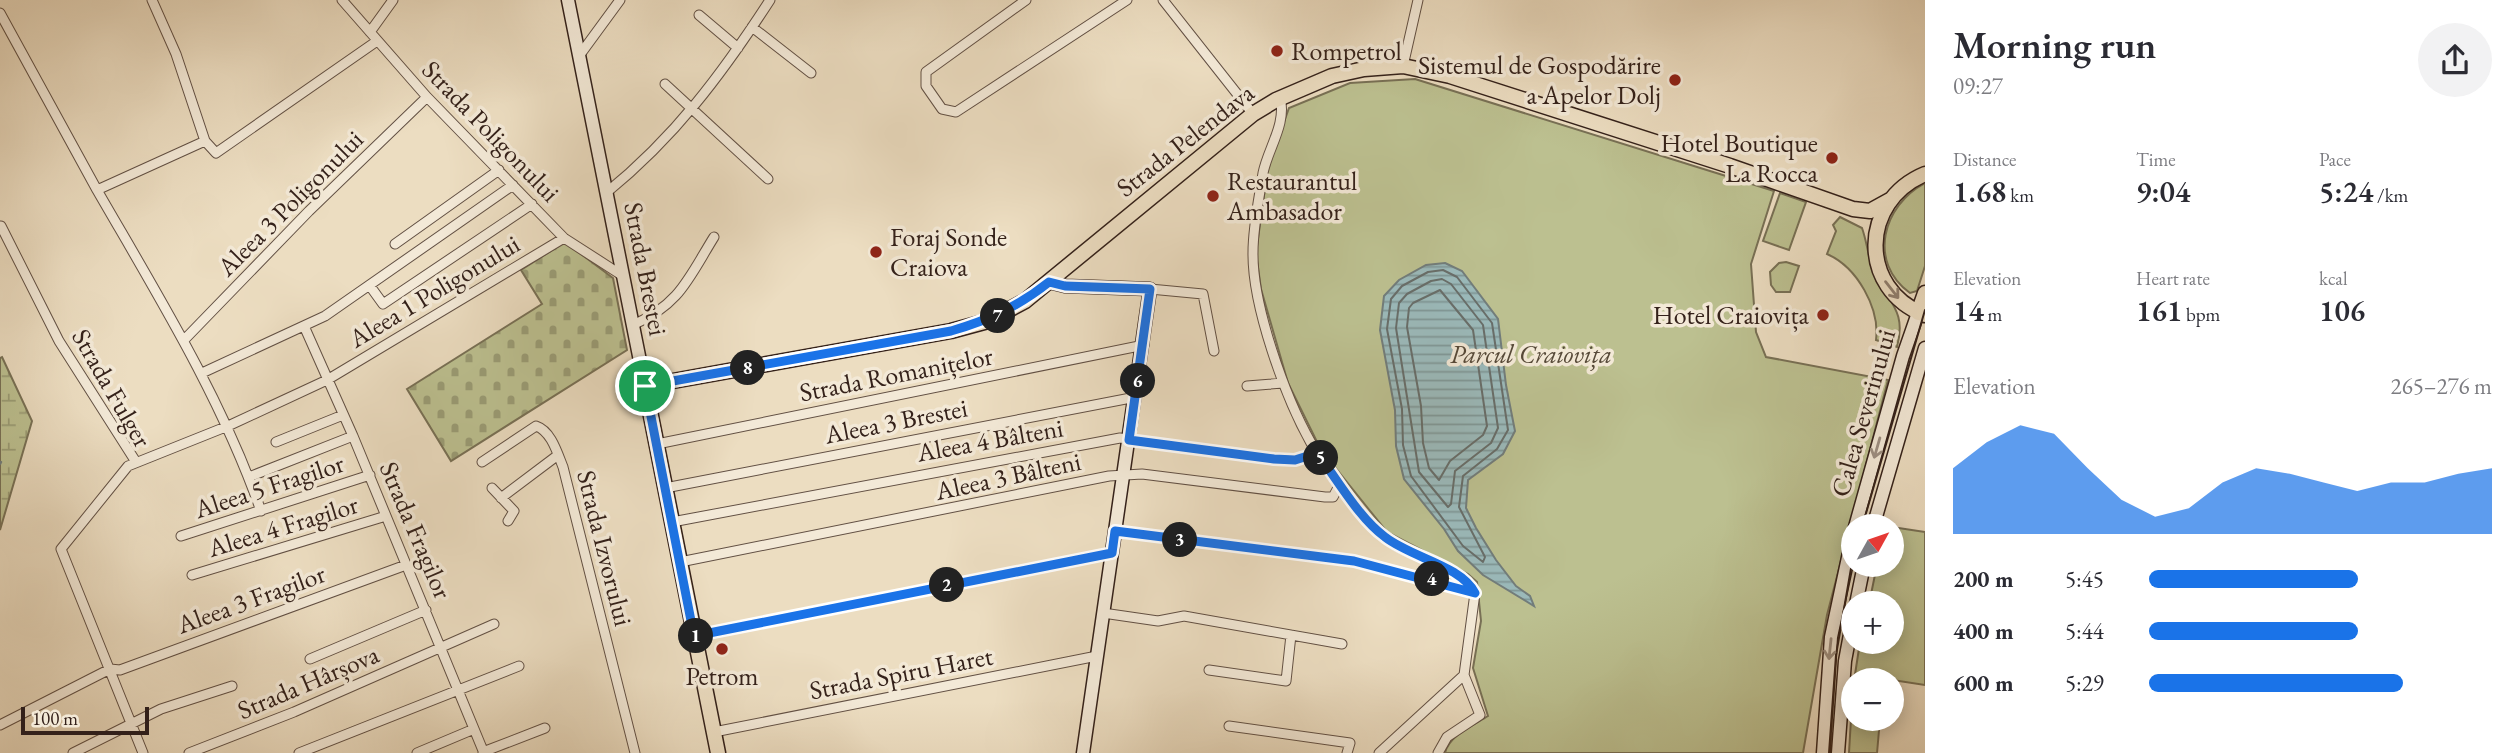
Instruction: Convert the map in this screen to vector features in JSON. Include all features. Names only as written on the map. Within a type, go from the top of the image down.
[{"type":"main road","name":"Strada Brestei","points":[[568,0],[718,753]]},
{"type":"main road","name":"Strada Pelendava","points":[[645,386],[951,331],[988,321],[1025,301],[1253,114],[1280,97],[1332,76],[1403,66],[1483,86],[1853,209],[1870,211],[1890,200],[1909,182],[1925,174]]},
{"type":"main road","name":"Strada Pelendava","points":[[1875,247],[1879,222],[1890,200]]},
{"type":"main road","points":[[1853,209],[1862,220],[1875,247],[1886,283],[1900,301],[1922,314]]},
{"type":"main road","points":[[1049,282],[1065,286],[1150,289],[1083,753]]},
{"type":"main road","name":"Calea Severinului","points":[[1859,514],[1903,356],[1922,314],[1925,293]]},
{"type":"main road","name":"Calea Severinului","points":[[1877,514],[1925,348]]},
{"type":"main road","name":"Calea Severinului","points":[[1823,753],[1831,636],[1844,578]]},
{"type":"main road","points":[[1839,753],[1846,654]]},
{"type":"street","points":[[152,0],[176,54],[205,141],[212,152],[221,152],[377,41]]},
{"type":"street","name":"Strada Poligonului","points":[[342,0],[427,97],[564,238],[623,276]]},
{"type":"street","points":[[370,32],[393,0]]},
{"type":"street","points":[[579,56],[620,0]]},
{"type":"street","points":[[606,192],[666,141],[738,48],[770,0]]},
{"type":"street","points":[[1026,0],[926,72],[926,86],[942,109],[956,112],[1127,0]]},
{"type":"street","points":[[1163,0],[1253,114]]},
{"type":"street","points":[[1403,66],[1418,0]]},
{"type":"street","points":[[0,13],[202,373],[228,426],[261,511]]},
{"type":"street","points":[[698,15],[738,48]]},
{"type":"street","points":[[752,27],[811,73]]},
{"type":"street","points":[[666,85],[768,179]]},
{"type":"street","name":"Aleea 3 Poligonului","points":[[184,340],[309,211],[427,97]]},
{"type":"street","points":[[1280,97],[1282,117],[1264,169],[1253,253],[1257,290],[1283,383],[1317,453],[1383,536],[1406,551],[1460,574],[1469,581],[1475,593],[1464,675],[1480,715],[1447,737],[1438,753]]},
{"type":"street","points":[[97,190],[205,141]]},
{"type":"street","points":[[395,244],[499,170]]},
{"type":"street","points":[[202,373],[326,316],[513,186]]},
{"type":"street","points":[[370,286],[383,304],[532,204]]},
{"type":"street","name":"Strada Fulger","points":[[1,226],[59,341],[136,462],[128,467],[61,549],[143,753]]},
{"type":"street","points":[[633,324],[660,312],[674,299],[714,237]]},
{"type":"street","name":"Aleea 1 Poligonului","points":[[136,462],[228,426],[327,380],[564,238]]},
{"type":"street","points":[[1150,289],[1203,294],[1214,351]]},
{"type":"street","name":"Strada Fragilor","points":[[304,326],[354,436],[484,753]]},
{"type":"street","name":"Strada Romanițelor","points":[[657,444],[1144,345]]},
{"type":"street","points":[[1247,386],[1283,383]]},
{"type":"street","name":"Aleea 3 Brestei","points":[[665,488],[1136,397]]},
{"type":"street","points":[[276,442],[343,415]]},
{"type":"street","name":"Strada Izvorului","points":[[482,462],[538,425],[549,435],[558,455],[635,753]]},
{"type":"street","points":[[249,477],[354,436]]},
{"type":"street","name":"Aleea 4 Bâlteni","points":[[672,522],[1120,438],[1274,459],[1295,460],[1317,453]]},
{"type":"street","points":[[501,498],[558,455]]},
{"type":"street","name":"Aleea 3 Bâlteni","points":[[680,562],[1124,475],[1142,474],[1325,497],[1332,497],[1340,484]]},
{"type":"street","name":"Aleea 5 Fragilor","points":[[181,536],[370,475]]},
{"type":"street","points":[[492,488],[514,511],[508,522]]},
{"type":"street","name":"Aleea 4 Fragilor","points":[[192,575],[386,516]]},
{"type":"street","points":[[1115,531],[1354,561],[1475,593]]},
{"type":"street","points":[[694,636],[1112,553]]},
{"type":"street","name":"Aleea 3 Fragilor","points":[[0,725],[110,669],[120,670],[406,565]]},
{"type":"street","points":[[310,659],[426,610]]},
{"type":"street","points":[[1103,613],[1158,621],[1184,615],[1342,643]]},
{"type":"street","name":"Strada Hârșova","points":[[189,753],[494,624]]},
{"type":"street","points":[[1209,670],[1286,681],[1291,635]]},
{"type":"street","name":"Strada Spiru Haret","points":[[714,732],[1097,656]]},
{"type":"street","points":[[299,753],[519,666]]},
{"type":"street","points":[[1380,753],[1464,675]]},
{"type":"street","points":[[73,753],[161,709],[232,686]]},
{"type":"street","points":[[1229,726],[1350,743],[1347,753]]},
{"type":"street","points":[[484,753],[545,728]]},
{"type":"street","points":[[417,753],[474,729]]},
{"type":"green space","name":"Parcul Craiovița","points":[[1415,79],[1774,191],[1751,264],[1756,332],[1766,357],[1888,380],[1853,514],[1841,514],[1841,561],[1827,615],[1803,753],[1445,753],[1451,741],[1488,716],[1473,668],[1481,621],[1477,582],[1468,574],[1387,532],[1321,450],[1288,383],[1261,289],[1256,253],[1268,167],[1289,108],[1350,83]]},
{"type":"green space","points":[[1925,183],[1925,266],[1917,291],[1910,293],[1888,266],[1886,235],[1890,219],[1899,205]]},
{"type":"green space","points":[[1780,193],[1806,202],[1789,250],[1763,241]]},
{"type":"green space","points":[[1840,217],[1862,228],[1874,271],[1898,315],[1900,324],[1897,347],[1876,340],[1874,315],[1864,290],[1848,268],[1827,254],[1836,231],[1833,225]]},
{"type":"green space","points":[[565,242],[613,278],[627,350],[451,461],[407,389],[542,304],[521,270]]},
{"type":"green space","points":[[1779,263],[1799,266],[1790,292],[1776,292],[1771,285],[1770,272]]},
{"type":"green space","points":[[2,357],[32,421],[0,530],[0,358]]},
{"type":"green space","points":[[1904,529],[1925,532],[1925,685],[1904,682],[1904,668],[1856,668],[1858,654],[1904,654],[1904,591],[1872,591],[1874,578],[1904,578]]},
{"type":"green space","points":[[1850,731],[1879,731],[1877,753],[1849,753]]},
{"type":"water","points":[[1445,263],[1462,271],[1498,319],[1515,431],[1503,454],[1468,480],[1466,508],[1496,560],[1516,586],[1530,596],[1534,606],[1483,575],[1458,551],[1404,479],[1396,446],[1395,410],[1380,330],[1384,296],[1399,280],[1426,265]]},
{"type":"tram line","points":[[1866,514],[1925,310]]},
{"type":"tram line","points":[[1829,753],[1836,655],[1849,578]]},
{"type":"place","name":"Rompetrol","points":[[1277,51]]},
{"type":"place","name":"Sistemul de Gospodărire a Apelor Dolj","points":[[1675,80]]},
{"type":"place","name":"Hotel Boutique La Rocca","points":[[1832,158]]},
{"type":"place","name":"Restaurantul Ambasador","points":[[1213,196]]},
{"type":"place","name":"Foraj Sonde Craiova","points":[[876,252]]},
{"type":"place","name":"Hotel Craiovița","points":[[1823,315]]},
{"type":"place","name":"Petrom","points":[[722,649]]},
{"type":"route","points":[[1049,282],[1102,289],[1150,289],[1129,440],[1274,459],[1295,460],[1317,453],[1383,536],[1406,551],[1460,574],[1469,581],[1475,593],[1432,579],[1354,561],[1115,531],[1112,553],[694,636],[645,386],[951,331],[988,321],[1025,301],[1049,282]]}]
